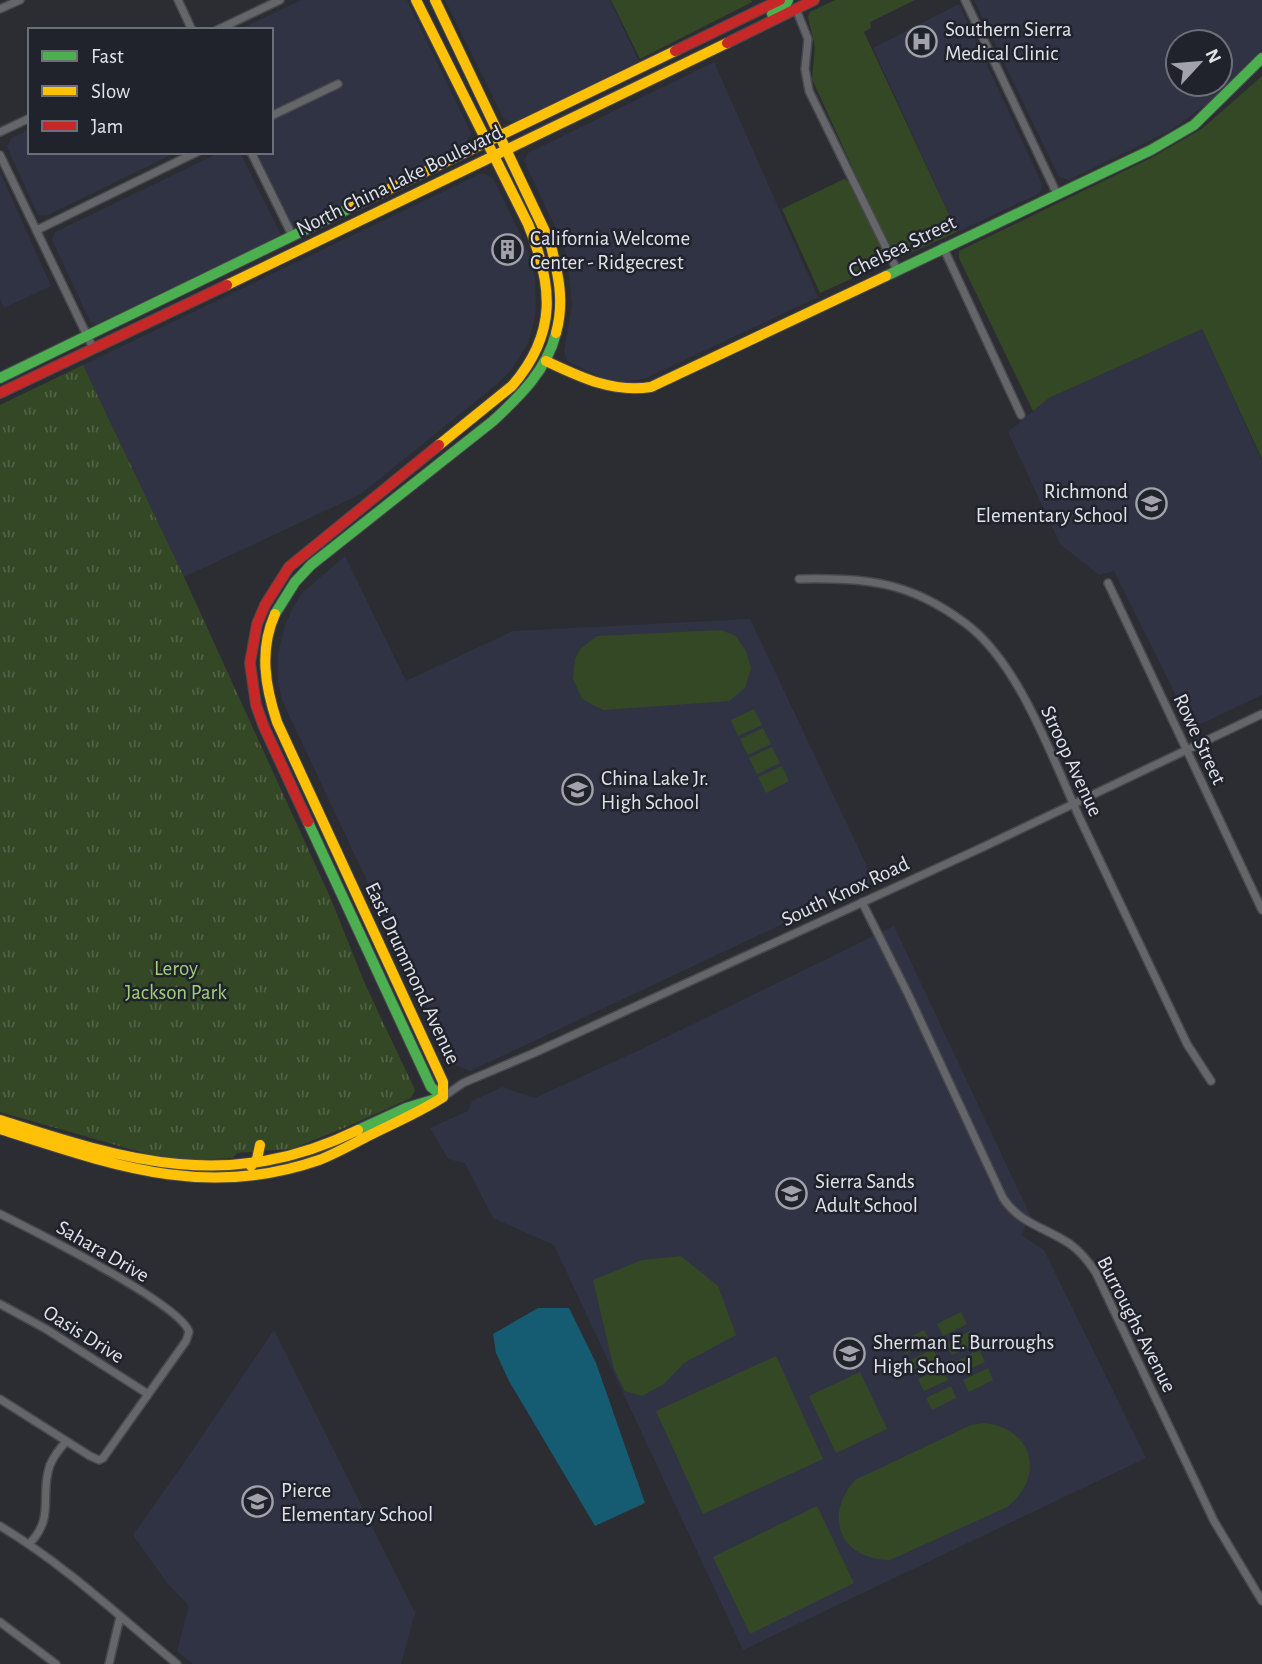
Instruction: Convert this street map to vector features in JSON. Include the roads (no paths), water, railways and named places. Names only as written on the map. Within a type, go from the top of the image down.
[{"type":"street","points":[[0,9],[20,0]]},
{"type":"street","points":[[178,0],[191,28]]},
{"type":"street","points":[[222,28],[280,0]]},
{"type":"street","name":"East Drummond Avenue","points":[[416,0],[535,245],[545,273],[547,309],[540,343],[523,374],[512,386],[289,567],[263,605],[250,657],[253,696],[264,727],[430,1087],[443,1097]]},
{"type":"street","name":"East Drummond Avenue","points":[[435,0],[550,242],[559,269],[562,297],[560,318],[546,361],[519,398],[298,577],[282,597],[270,626],[265,643],[264,676],[272,709],[443,1082],[443,1097]]},
{"type":"street","name":"North China Lake Boulevard","points":[[0,378],[780,0]]},
{"type":"street","points":[[740,37],[745,27],[785,6],[788,0]]},
{"type":"street","name":"North China Lake Boulevard","points":[[0,393],[814,0]]},
{"type":"street","points":[[965,0],[1057,194]]},
{"type":"street","points":[[796,9],[808,39],[805,69],[809,91],[897,270]]},
{"type":"street","name":"Chelsea Street","points":[[534,355],[609,388],[639,390],[651,387],[1151,150],[1188,129],[1211,111],[1262,58]]},
{"type":"street","points":[[273,115],[338,84]]},
{"type":"street","points":[[0,132],[28,119]]},
{"type":"street","points":[[37,230],[193,154]]},
{"type":"street","points":[[252,154],[293,237]]},
{"type":"street","points":[[0,155],[93,348]]},
{"type":"street","points":[[943,247],[1021,415]]},
{"type":"street","name":"Stroop Avenue","points":[[799,579],[850,578],[875,581],[911,592],[966,623],[1001,660],[1016,684],[1187,1044],[1211,1081]]},
{"type":"street","name":"Rowe Street","points":[[1108,583],[1262,909]]},
{"type":"street","name":"South Knox Road","points":[[443,1097],[463,1083],[862,902],[1262,714]]},
{"type":"street","name":"Burroughs Avenue","points":[[862,902],[1003,1198],[1016,1215],[1071,1245],[1085,1257],[1096,1273],[1214,1521],[1262,1601]]},
{"type":"street","points":[[0,1120],[129,1160],[187,1167],[253,1163],[312,1150],[418,1101],[443,1097]]},
{"type":"street","points":[[0,1129],[131,1170],[190,1179],[224,1178],[259,1175],[295,1167],[344,1149],[423,1111],[443,1097]]},
{"type":"street","points":[[158,1175],[244,1170],[257,1159],[260,1145]]},
{"type":"street","name":"Sahara Drive","points":[[0,1214],[74,1251],[139,1290],[185,1324],[189,1332],[187,1341],[148,1394]]},
{"type":"street","name":"Oasis Drive","points":[[0,1304],[46,1329],[148,1394]]},
{"type":"street","points":[[0,1399],[90,1457],[99,1460],[148,1394]]},
{"type":"street","points":[[29,1544],[44,1525],[49,1467],[55,1454],[66,1442]]},
{"type":"street","points":[[0,1526],[85,1585],[177,1664]]},
{"type":"street","points":[[109,1664],[120,1617]]},
{"type":"street","points":[[0,1622],[56,1664]]},
{"type":"water","points":[[538,1308],[569,1308],[596,1363],[645,1503],[595,1526],[509,1381],[496,1353],[493,1334]]},
{"type":"place","name":"Southern Sierra Medical Clinic","points":[[922,41]]},
{"type":"place","name":"California Welcome Center - Ridgecrest","points":[[507,250]]},
{"type":"place","name":"Richmond Elementary School","points":[[1151,503]]},
{"type":"place","name":"China Lake Jr. High School","points":[[578,790]]},
{"type":"place","name":"Sierra Sands Adult School","points":[[792,1193]]},
{"type":"place","name":"Sherman E. Burroughs High School","points":[[850,1354]]},
{"type":"place","name":"Pierce Elementary School","points":[[258,1502]]},
{"type":"park label","name":"Leroy Jackson Park","points":[[176,980]]}]
